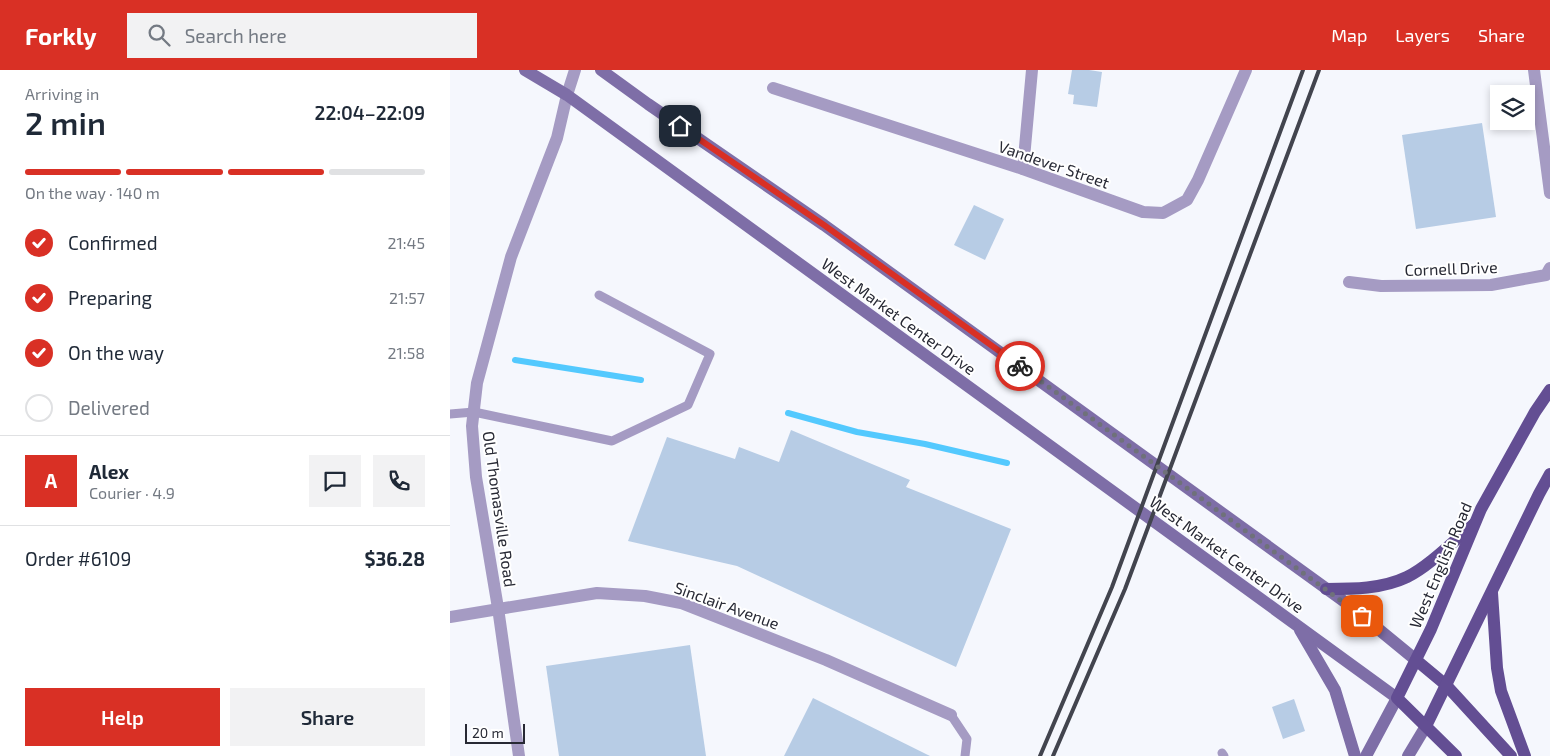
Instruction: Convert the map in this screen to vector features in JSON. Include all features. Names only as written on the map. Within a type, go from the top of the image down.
[{"type":"main road","name":"West Market Center Drive","points":[[525,70],[567,95],[1397,698]]},
{"type":"main road","name":"West Market Center Drive","points":[[600,70],[824,225],[1326,589],[1416,660]]},
{"type":"main road","name":"West English Road","points":[[1366,756],[1431,629],[1482,509],[1531,420],[1550,390]]},
{"type":"main road","points":[[1408,756],[1426,726],[1550,474]]},
{"type":"main road","points":[[1326,589],[1357,589],[1407,578],[1422,568],[1476,522]]},
{"type":"main road","points":[[1492,593],[1497,668],[1501,690],[1525,756]]},
{"type":"main road","points":[[1298,625],[1336,690],[1355,756]]},
{"type":"main road","points":[[1416,660],[1446,685],[1511,756]]},
{"type":"main road","points":[[1397,698],[1456,756]]},
{"type":"street","name":"Old Thomasville Road","points":[[519,756],[498,608],[476,477],[472,426],[477,383],[511,257],[556,138],[567,95],[576,70]]},
{"type":"street","points":[[1023,169],[1032,70]]},
{"type":"street","name":"Vandever Street","points":[[774,88],[1023,169],[1144,212],[1163,213],[1187,200],[1198,180],[1246,70]]},
{"type":"street","points":[[1534,70],[1550,193]]},
{"type":"street","name":"Cornell Drive","points":[[1349,282],[1381,286],[1490,285],[1546,275],[1550,268]]},
{"type":"street","name":"Sinclair Avenue","points":[[450,617],[597,593],[645,596],[682,602],[826,660],[951,715]]},
{"type":"lane","points":[[450,414],[474,412],[612,440],[688,405],[710,354],[598,295]]},
{"type":"lane","points":[[951,715],[967,738],[965,756]]},
{"type":"building","points":[[1072,70],[1102,72],[1097,107],[1073,104],[1074,95],[1068,94]]},
{"type":"building","points":[[1482,123],[1496,217],[1416,229],[1402,135]]},
{"type":"building","points":[[974,205],[1004,219],[985,260],[954,245]]},
{"type":"building","points":[[791,430],[910,480],[906,487],[1011,529],[956,667],[737,566],[628,541],[667,437],[735,459],[739,447],[779,462]]},
{"type":"building","points":[[690,645],[706,756],[559,756],[546,666]]},
{"type":"building","points":[[813,698],[930,756],[784,756]]},
{"type":"building","points":[[1294,699],[1305,731],[1283,739],[1272,707]]},
{"type":"waterway","points":[[515,360],[641,380]]},
{"type":"waterway","points":[[788,413],[857,432],[925,444],[1007,463]]},
{"type":"railway","points":[[1040,756],[1112,587],[1303,70]]},
{"type":"railway","points":[[1053,756],[1125,589],[1319,70]]},
{"type":"way so far","points":[[1020,366],[1362,616]]},
{"type":"route","points":[[680,126],[824,225],[1020,366]]}]
